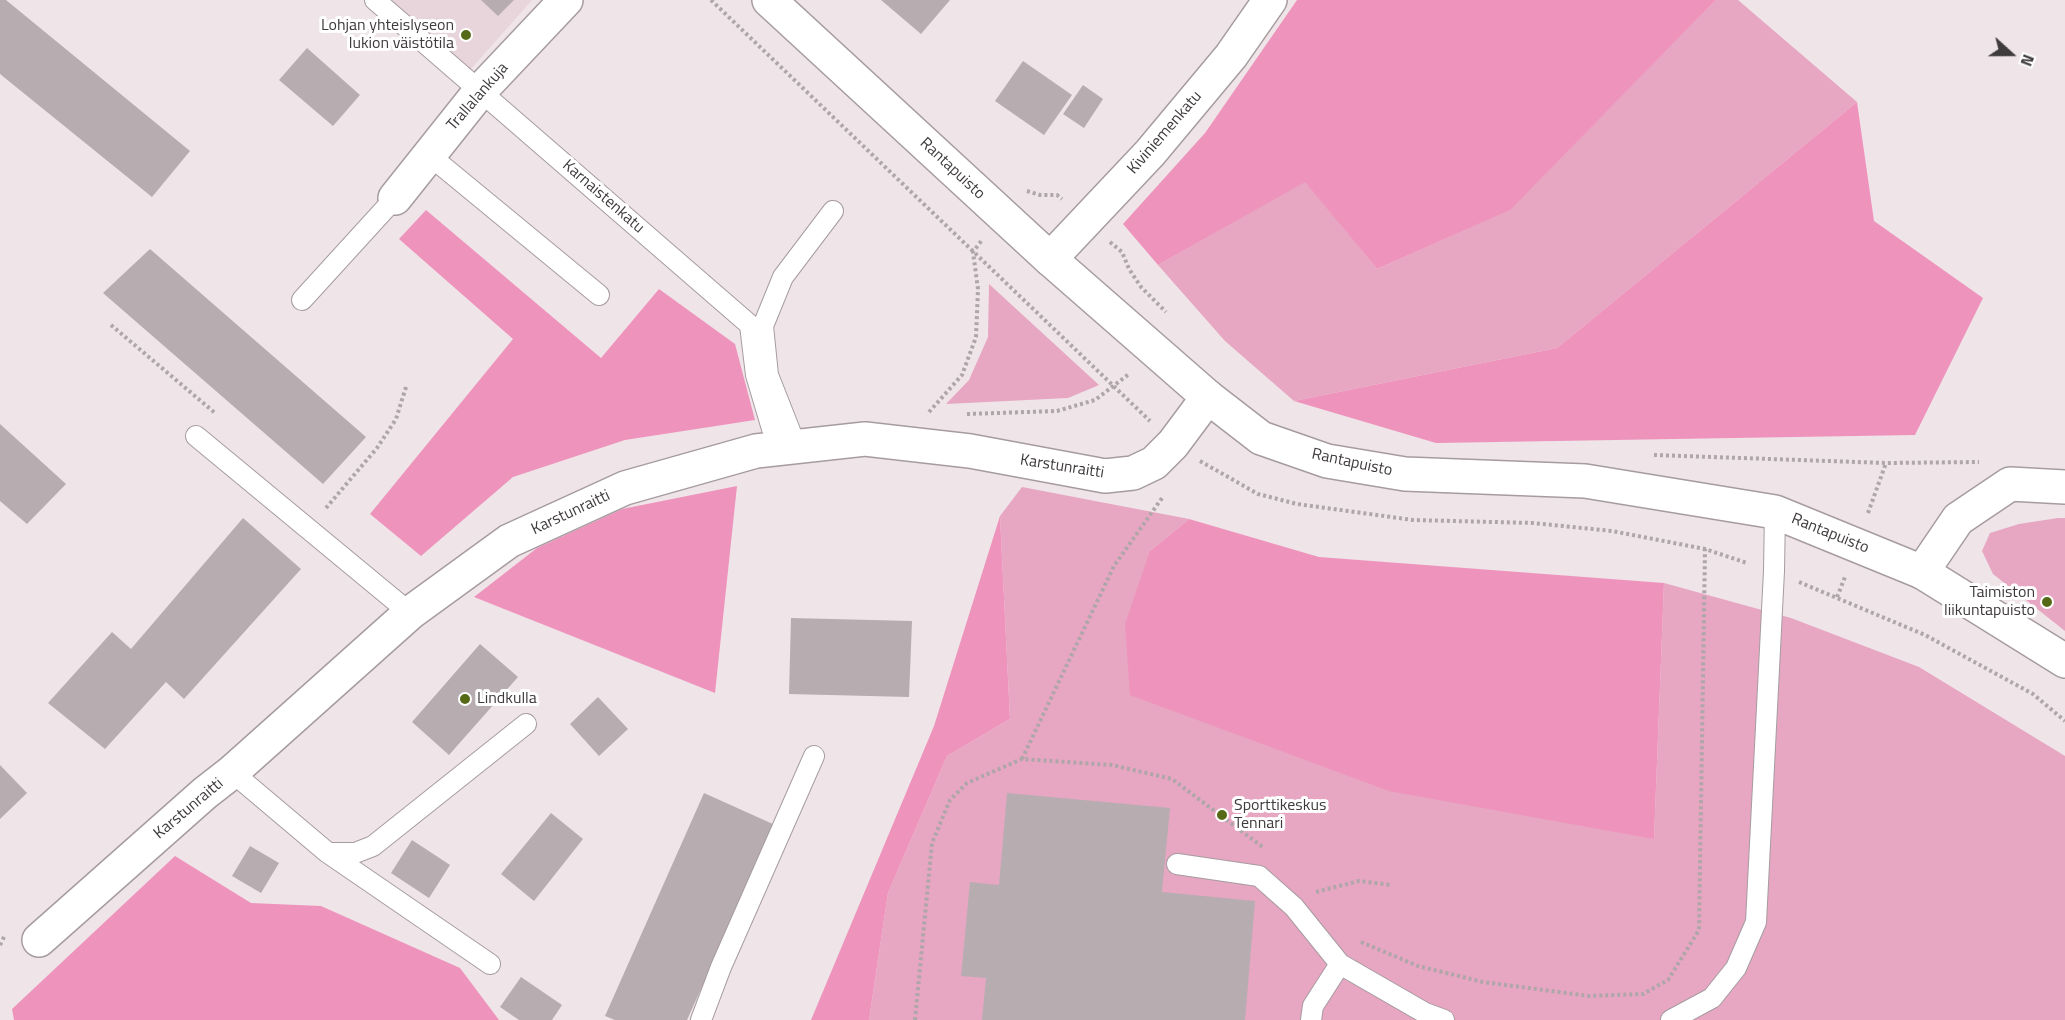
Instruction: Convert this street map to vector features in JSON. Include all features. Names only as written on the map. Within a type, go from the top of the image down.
[{"type":"street","name":"Trallalankuja","points":[[395,198],[481,90],[566,0]]},
{"type":"street","name":"Rantapuisto","points":[[769,0],[1050,259],[1208,397],[1261,438],[1327,461],[1406,474],[1585,481],[1775,512],[1922,572],[2065,661]]},
{"type":"street","name":"Kiviniemenkatu","points":[[1050,259],[1085,219],[1150,153],[1231,56],[1270,0]]},
{"type":"street","name":"Karstunraitti","points":[[26,934],[232,772],[410,613],[509,542],[625,488],[756,451],[784,438],[865,439],[970,451],[1105,476],[1133,473],[1154,463],[1173,444],[1208,397]]},
{"type":"street","points":[[1922,572],[1958,519],[2010,484],[2065,487]]},
{"type":"lane","name":"Karnaistenkatu","points":[[375,0],[750,325],[756,375],[784,438]]},
{"type":"lane","points":[[429,155],[599,295]]},
{"type":"lane","points":[[302,300],[395,198]]},
{"type":"lane","points":[[784,438],[768,375],[763,326],[783,277],[833,212]]},
{"type":"lane","points":[[196,436],[410,613]]},
{"type":"lane","points":[[1671,1020],[1712,998],[1736,968],[1756,922],[1775,512]]},
{"type":"lane","points":[[328,853],[355,854],[373,846],[526,724]]},
{"type":"lane","points":[[701,1020],[814,756]]},
{"type":"lane","points":[[232,772],[328,853],[490,964]]},
{"type":"lane","points":[[1177,864],[1259,876],[1294,907],[1340,964],[1429,1018]]},
{"type":"lane","points":[[1311,1020],[1312,1006],[1340,964]]},
{"type":"path","points":[[711,0],[1173,444],[1258,494],[1297,504],[1413,520],[1533,524],[1612,531],[1705,549],[1774,571],[1925,635],[2033,694],[2065,721]]},
{"type":"path","points":[[938,415],[926,415],[962,375],[976,337],[978,289],[973,252],[1000,214],[1018,195],[1029,191],[1040,195],[1058,195],[1122,252],[1128,269],[1141,287],[1166,312]]},
{"type":"path","points":[[962,414],[1057,411],[1095,400],[1155,352]]},
{"type":"path","points":[[326,508],[377,448],[396,419],[406,387]]},
{"type":"path","points":[[1653,455],[1886,463],[1982,462]]},
{"type":"path","points":[[1022,759],[1114,566],[1166,492]]},
{"type":"path","points":[[1359,941],[1418,966],[1495,984],[1588,996],[1642,994],[1668,980],[1699,930],[1705,549]]},
{"type":"path","points":[[915,1020],[932,843],[950,800],[967,783],[1022,759],[1112,765],[1172,779],[1271,854]]},
{"type":"path","points":[[1316,892],[1359,881],[1391,885]]},
{"type":"path","points":[[1310,886],[1321,897]]},
{"type":"path","points":[[0,945],[4,936],[26,934]]},
{"type":"shaded area","name":"Lohjan yhteislyseon lukion väistötila","points":[[390,0],[532,0],[470,70]]},
{"type":"shaded area","points":[[1297,0],[1716,0],[1510,210],[1377,269],[1305,182],[1158,265],[1123,224],[1205,133]]},
{"type":"shaded area","points":[[1716,0],[1738,0],[1857,102],[1557,348],[1294,401],[1225,341],[1158,265],[1305,181],[1377,269],[1509,210]]},
{"type":"shaded area","points":[[1857,102],[1874,221],[1983,298],[1915,435],[1436,443],[1294,401],[1557,348]]},
{"type":"shaded area","points":[[426,210],[601,358],[659,289],[735,344],[755,420],[625,440],[513,477],[421,556],[370,514],[513,339],[399,239]]},
{"type":"shaded area","points":[[989,284],[1099,385],[1068,398],[946,404],[969,380],[988,337]]},
{"type":"shaded area","points":[[737,486],[715,693],[474,597],[537,548],[622,509]]},
{"type":"shaded area","name":"Sporttikeskus Tennari","points":[[1022,487],[1189,519],[1150,551],[1654,839],[1664,583],[1791,618],[1919,667],[2065,756],[2065,1020],[869,1020],[888,893],[947,756],[1010,719],[1000,516]]},
{"type":"shaded area","points":[[1000,516],[1010,719],[947,756],[888,893],[869,1020],[811,1020],[934,726]]},
{"type":"shaded area","name":"Taimiston liikuntapuisto","points":[[2065,518],[2065,631],[1993,574],[1982,551],[1990,533],[2019,524]]},
{"type":"shaded area","points":[[1189,519],[1319,557],[1664,583],[1654,839],[1389,791],[1130,695],[1125,624],[1150,551]]},
{"type":"shaded area","points":[[175,856],[251,903],[321,906],[460,968],[499,1020],[14,1020],[12,1009]]},
{"type":"building","points":[[0,0],[6,0],[190,151],[152,197],[0,74]]},
{"type":"building","points":[[481,0],[514,0],[498,16]]},
{"type":"building","points":[[881,0],[950,0],[921,34]]},
{"type":"building","points":[[307,48],[360,95],[333,126],[279,80]]},
{"type":"building","points":[[1023,61],[1072,95],[1044,135],[995,101]]},
{"type":"building","points":[[1083,85],[1103,99],[1084,128],[1063,114]]},
{"type":"building","points":[[150,249],[366,437],[323,484],[103,293]]},
{"type":"building","points":[[0,424],[66,484],[27,524],[0,501]]},
{"type":"building","points":[[243,518],[301,569],[184,699],[166,682],[105,749],[48,703],[112,632],[131,649]]},
{"type":"building","points":[[791,618],[912,621],[909,697],[789,694]]},
{"type":"building","name":"Lindkulla","points":[[480,644],[518,677],[449,755],[412,722]]},
{"type":"building","points":[[598,697],[628,729],[599,756],[570,724]]},
{"type":"building","points":[[0,765],[27,793],[0,819]]},
{"type":"building","points":[[704,793],[775,825],[687,1020],[615,1020],[605,1016]]},
{"type":"building","points":[[1007,793],[1170,808],[1162,892],[1255,901],[1245,1020],[982,1020],[986,978],[961,976],[970,882],[999,885]]},
{"type":"building","points":[[551,813],[583,839],[534,901],[501,874]]},
{"type":"building","points":[[412,840],[450,865],[429,898],[391,873]]},
{"type":"building","points":[[250,846],[279,863],[261,893],[232,876]]},
{"type":"building","points":[[521,977],[562,1005],[552,1020],[519,1020],[500,1007]]},
{"type":"place","name":"Lohjan yhteislyseon lukion väistötila","points":[[466,35]]},
{"type":"place","name":"Taimiston liikuntapuisto","points":[[2047,602]]},
{"type":"place","name":"Lindkulla","points":[[465,699]]},
{"type":"place","name":"Sporttikeskus Tennari","points":[[1222,815]]}]
